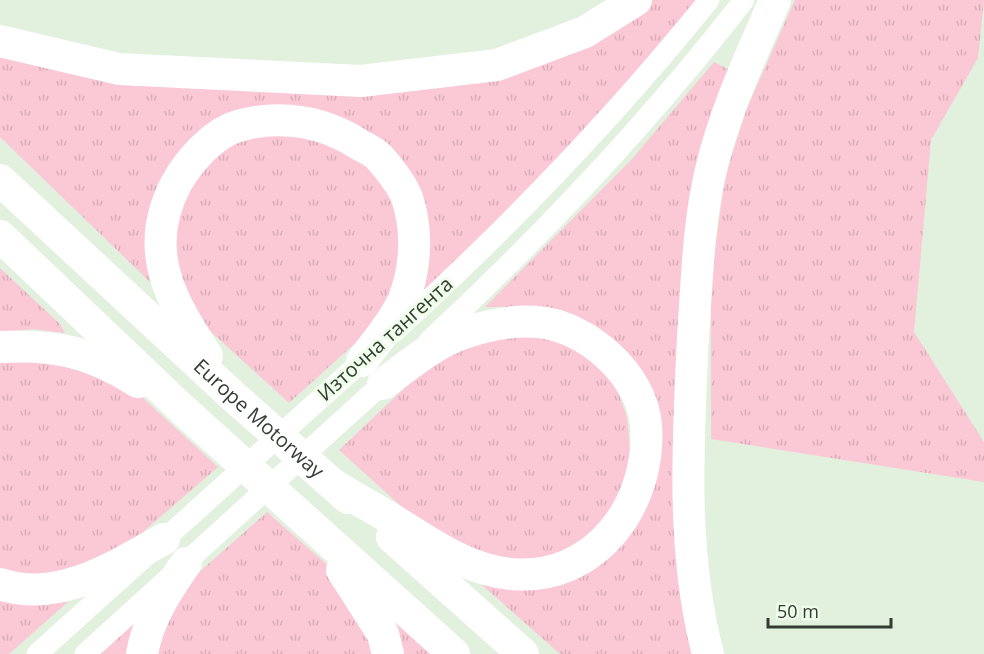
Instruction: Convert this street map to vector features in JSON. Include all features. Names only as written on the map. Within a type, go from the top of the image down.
[{"type":"highway","points":[[0,41],[119,69],[361,81],[497,64],[585,32],[636,0]]},
{"type":"highway","points":[[708,654],[701,627],[688,525],[691,384],[698,260],[711,172],[729,106],[776,0]]},
{"type":"highway","points":[[234,397],[178,311],[165,279],[160,235],[168,199],[185,168],[211,143],[237,126],[274,120],[305,122],[343,133],[378,156],[407,197],[415,250],[403,300],[384,332],[362,361]]},
{"type":"highway","name":"Europe Motorway","points":[[0,180],[234,397],[524,654]]},
{"type":"highway","points":[[0,236],[183,410],[454,654]]},
{"type":"highway","points":[[333,485],[446,553],[479,568],[509,574],[554,572],[588,557],[616,530],[634,499],[645,460],[646,423],[634,389],[612,359],[580,334],[540,322],[501,324],[466,332],[433,348],[382,384]]},
{"type":"highway","points":[[0,347],[39,345],[82,353],[128,375],[183,410]]},
{"type":"highway","points":[[300,513],[355,588],[383,634],[387,654]]},
{"type":"highway","points":[[0,584],[33,590],[71,585],[104,573],[164,539]]},
{"type":"highway","points":[[142,654],[146,634],[155,612],[186,563]]},
{"type":"street","name":"Източна тангента","points":[[37,654],[452,278],[602,127],[709,0]]},
{"type":"street","name":"Източна тангента","points":[[85,654],[486,288],[616,155],[692,67],[744,0]]},
{"type":"green space","points":[[648,0],[702,0],[648,65],[395,326],[415,279],[382,151],[249,114],[156,219],[151,283],[0,137],[0,56],[462,79]]},
{"type":"green space","points":[[795,0],[984,0],[978,58],[931,140],[914,332],[984,442],[984,482],[711,439],[711,278],[725,176],[747,108]]},
{"type":"green space","points":[[714,62],[728,69],[712,132],[695,228],[701,654],[560,654],[481,584],[587,563],[655,436],[599,335],[547,307],[485,307],[632,159]]},
{"type":"green space","points":[[252,127],[334,134],[400,195],[402,289],[363,336],[289,403],[186,309],[170,220],[196,164]]},
{"type":"green space","points":[[0,268],[60,324],[65,333],[33,329],[0,333]]},
{"type":"green space","points":[[550,329],[612,376],[627,417],[631,461],[619,504],[588,536],[548,559],[490,560],[422,525],[339,450],[410,383],[468,342]]},
{"type":"green space","points":[[0,351],[112,375],[143,398],[218,467],[128,545],[85,572],[0,576]]},
{"type":"green space","points":[[267,512],[341,577],[380,654],[151,654],[154,634],[196,575]]},
{"type":"green space","points":[[346,565],[446,654],[396,654]]},
{"type":"green space","points":[[0,601],[15,604],[69,601],[9,654],[0,654]]},
{"type":"green space","points":[[154,601],[133,654],[96,654]]}]
